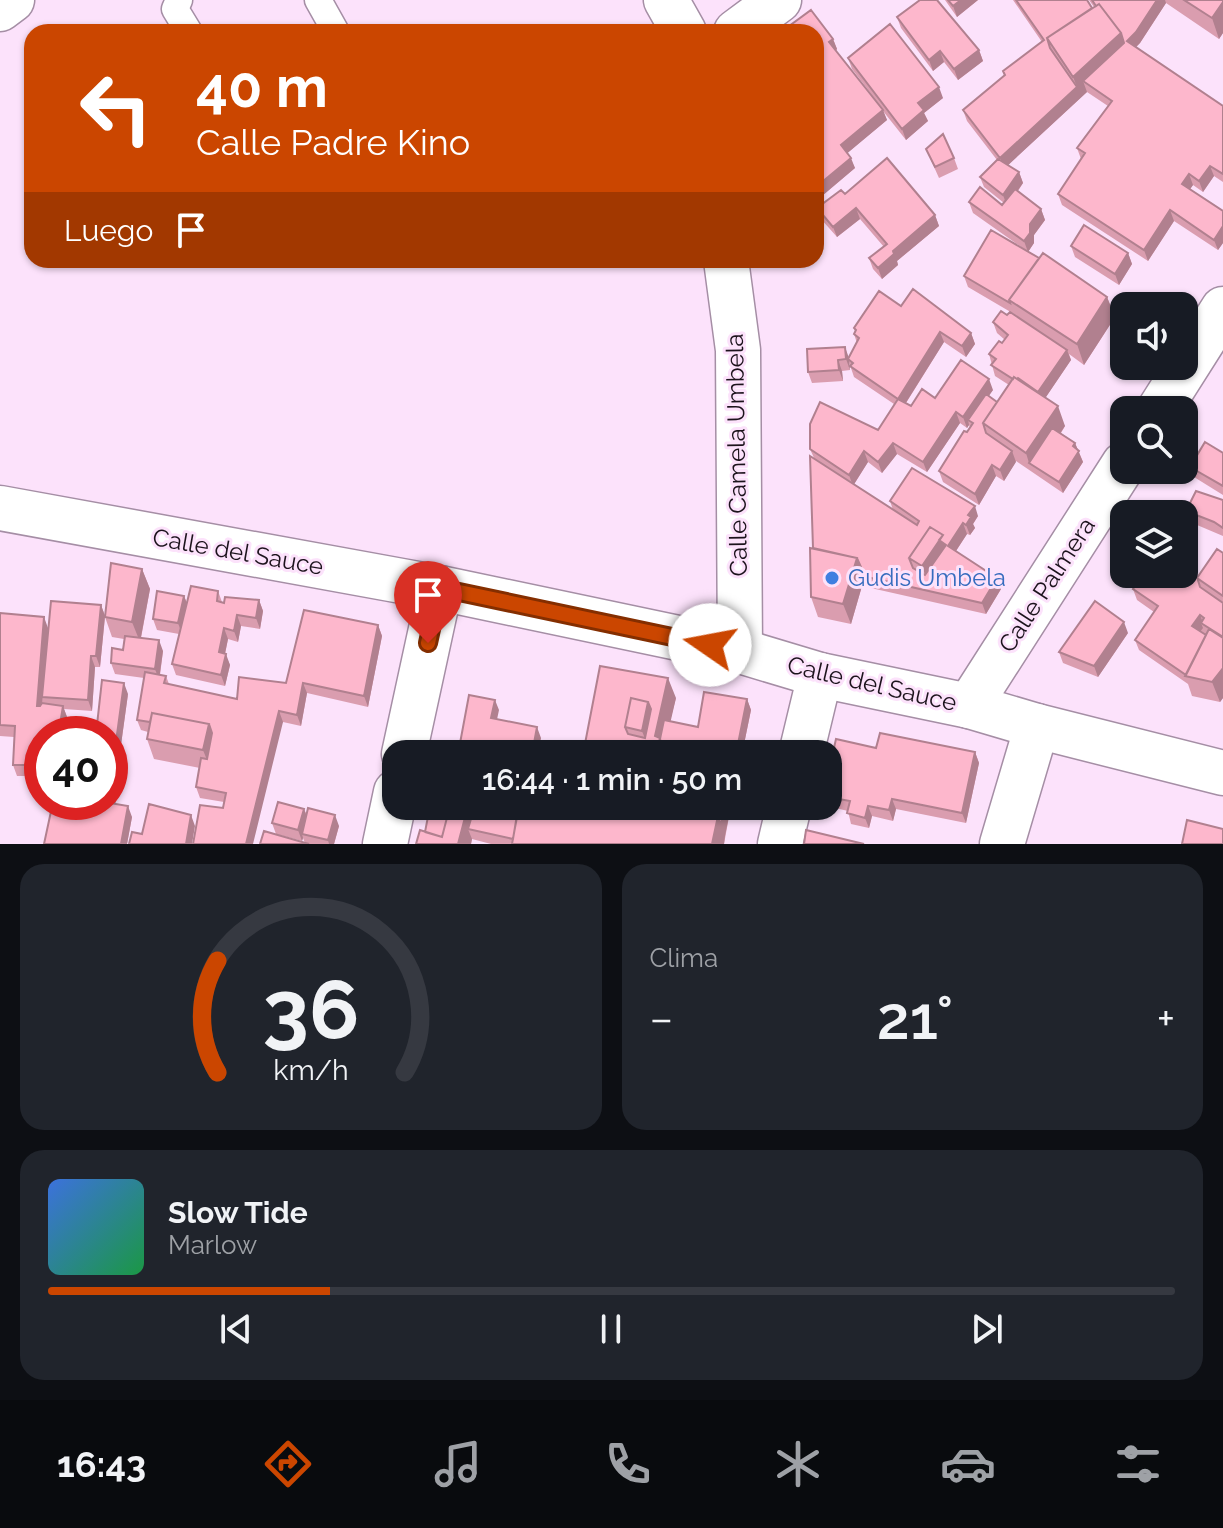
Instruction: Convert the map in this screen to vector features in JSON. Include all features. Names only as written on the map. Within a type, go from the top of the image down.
[{"type":"street","points":[[0,9],[12,0]]},
{"type":"street","points":[[666,0],[680,24]]},
{"type":"street","points":[[747,24],[779,0]]},
{"type":"street","name":"Calle Camela Umbela","points":[[727,268],[738,350],[740,651]]},
{"type":"street","points":[[1168,396],[1223,309]]},
{"type":"street","name":"Calle Palmera","points":[[969,706],[1111,484]]},
{"type":"street","name":"Calle del Sauce","points":[[0,508],[440,588],[740,651],[820,675],[969,706],[1223,773]]},
{"type":"street","points":[[407,740],[440,588]]},
{"type":"street","points":[[804,740],[820,675]]},
{"type":"street","points":[[1002,844],[1037,726]]},
{"type":"street","points":[[385,844],[390,820]]},
{"type":"street","points":[[780,844],[786,820]]},
{"type":"lane","points":[[179,0],[175,9],[184,24]]},
{"type":"lane","points":[[318,0],[332,24]]},
{"type":"building","points":[[920,0],[937,0],[979,50],[954,69],[940,51],[929,60],[897,17]]},
{"type":"building","points":[[1016,0],[1087,0],[1092,8],[1047,38],[1050,48],[1077,87],[1000,158],[963,110],[1005,75],[1003,71],[1044,40]]},
{"type":"building","points":[[1092,0],[1157,0],[1127,41],[1223,106],[1223,174],[1210,166],[1199,181],[1189,174],[1182,184],[1223,211],[1223,226],[1214,240],[1170,210],[1144,250],[1058,194],[1085,153],[1077,148],[1112,101],[1083,81],[1124,43],[1121,33],[1099,4],[1096,6]]},
{"type":"building","points":[[1184,0],[1223,0],[1223,2],[1212,18]]},
{"type":"building","points":[[1099,4],[1121,33],[1073,77],[1047,38]]},
{"type":"building","points":[[811,10],[822,24],[792,24]]},
{"type":"building","points":[[890,24],[939,87],[918,103],[924,110],[902,129],[848,58]]},
{"type":"building","points":[[824,27],[833,39],[829,42],[883,110],[841,145],[851,158],[824,180]]},
{"type":"building","points":[[943,134],[954,158],[935,167],[926,149]]},
{"type":"building","points":[[887,158],[935,215],[878,268],[869,258],[887,244],[856,208],[833,227],[824,216],[824,203],[841,190],[845,194]]},
{"type":"building","points":[[998,159],[1019,172],[1003,195],[980,177]]},
{"type":"building","points":[[980,187],[1002,205],[1015,189],[1041,209],[1030,224],[1030,233],[1024,241],[969,202]]},
{"type":"building","points":[[1084,225],[1128,253],[1115,274],[1071,246]]},
{"type":"building","points":[[991,230],[1039,258],[1009,300],[1010,303],[964,276]]},
{"type":"building","points":[[1043,253],[1107,297],[1077,344],[1009,300]]},
{"type":"building","points":[[913,289],[971,333],[962,346],[940,332],[898,399],[850,366],[853,363],[848,359],[859,338],[854,334],[854,328],[879,291],[901,306]]},
{"type":"building","points":[[1001,311],[1007,315],[1010,312],[1067,350],[1038,392],[991,365],[996,359],[989,354],[1008,335],[993,322]]},
{"type":"building","points":[[845,347],[846,359],[838,360],[839,370],[808,372],[807,349]]},
{"type":"building","points":[[961,360],[989,379],[963,417],[956,412],[923,462],[893,443],[878,462],[864,451],[849,475],[810,449],[810,424],[820,402],[878,430],[898,399],[911,406],[922,389],[935,398]]},
{"type":"building","points":[[1014,377],[1058,406],[1026,453],[983,423]]},
{"type":"building","points":[[986,394],[997,402],[983,423],[986,433],[1012,451],[1000,470],[992,465],[975,494],[939,471],[964,431],[967,432],[973,423],[968,420]]},
{"type":"building","points":[[1052,428],[1075,443],[1073,446],[1079,451],[1059,482],[1029,463]]},
{"type":"building","points":[[1205,442],[1223,453],[1223,486],[1198,472],[1198,454]]},
{"type":"building","points":[[810,456],[917,525],[919,521],[890,501],[912,468],[975,506],[968,515],[971,517],[966,525],[963,523],[948,546],[997,578],[982,603],[858,575],[861,567],[857,558],[813,548]],"holes":[[[930,527],[943,535],[939,540],[946,545],[925,575],[913,568],[909,558]]]},
{"type":"building","points":[[1196,491],[1223,500],[1223,528],[1198,516],[1198,500],[1192,500]]},
{"type":"building","points":[[930,527],[943,535],[922,566],[909,558]]},
{"type":"building","points":[[810,548],[857,558],[843,604],[811,597]]},
{"type":"building","points":[[1217,549],[1223,553],[1223,596],[1198,577]]},
{"type":"building","points":[[111,563],[142,569],[132,622],[105,617]]},
{"type":"building","points":[[1198,580],[1200,587],[1223,603],[1223,637],[1201,623],[1204,618],[1200,615],[1192,626],[1206,635],[1186,675],[1135,640],[1158,606],[1133,589],[1198,588]]},
{"type":"building","points":[[191,586],[218,591],[217,601],[224,603],[225,597],[259,600],[256,618],[237,615],[234,631],[224,628],[219,652],[226,654],[221,675],[172,664]]},
{"type":"building","points":[[157,591],[184,596],[178,623],[153,619]]},
{"type":"building","points":[[51,601],[101,605],[96,656],[91,656],[88,700],[42,697]]},
{"type":"building","points":[[1095,601],[1124,622],[1094,666],[1059,652]]},
{"type":"building","points":[[304,610],[378,625],[364,696],[303,683],[297,715],[279,711],[246,844],[193,844],[200,805],[223,808],[226,793],[196,787],[201,758],[207,759],[212,733],[209,724],[152,713],[150,722],[137,720],[145,672],[166,676],[164,683],[237,699],[239,677],[286,683]]},
{"type":"building","points":[[0,613],[44,617],[37,706],[42,703],[63,706],[61,716],[24,716],[24,765],[13,765],[15,726],[0,725]]},
{"type":"building","points":[[1209,629],[1223,638],[1223,668],[1212,682],[1185,676]]},
{"type":"building","points":[[125,636],[159,640],[155,669],[111,663],[112,648],[123,650]]},
{"type":"building","points":[[600,666],[668,678],[655,736],[660,738],[586,740]],"holes":[[[631,698],[648,702],[651,709],[645,738],[628,734],[625,727]]]},
{"type":"building","points":[[102,680],[124,683],[120,716],[98,716]]},
{"type":"building","points":[[704,692],[747,699],[739,740],[660,739],[664,720],[698,727]]},
{"type":"building","points":[[469,695],[495,700],[491,718],[537,727],[535,740],[461,740]]},
{"type":"building","points":[[631,698],[648,702],[642,731],[625,727]]},
{"type":"building","points":[[152,713],[209,724],[203,750],[147,739]]},
{"type":"building","points":[[880,733],[975,752],[962,813],[892,799],[889,810],[868,806],[865,818],[847,813],[850,801],[842,800],[842,740],[876,748]]},
{"type":"building","points":[[278,802],[304,809],[298,830],[272,823]]},
{"type":"building","points":[[149,804],[191,815],[186,844],[129,844],[132,832],[142,834]]},
{"type":"building","points":[[308,808],[335,815],[328,840],[302,834]]},
{"type":"building","points":[[49,820],[125,820],[121,844],[44,844]]},
{"type":"building","points":[[427,820],[446,820],[442,837],[425,832]]},
{"type":"building","points":[[446,820],[464,820],[458,844],[416,844],[420,830],[442,837]]},
{"type":"building","points":[[471,820],[516,820],[513,839],[468,829]]},
{"type":"building","points":[[516,820],[717,820],[712,844],[512,844]]},
{"type":"building","points":[[1187,820],[1223,829],[1223,844],[1182,844]]},
{"type":"building","points":[[806,830],[864,844],[804,844]]},
{"type":"building","points":[[264,831],[309,844],[260,844]]},
{"type":"place","name":"Gudis Umbela","points":[[832,578]]},
{"type":"route","points":[[428,643],[440,588],[710,645]]}]
